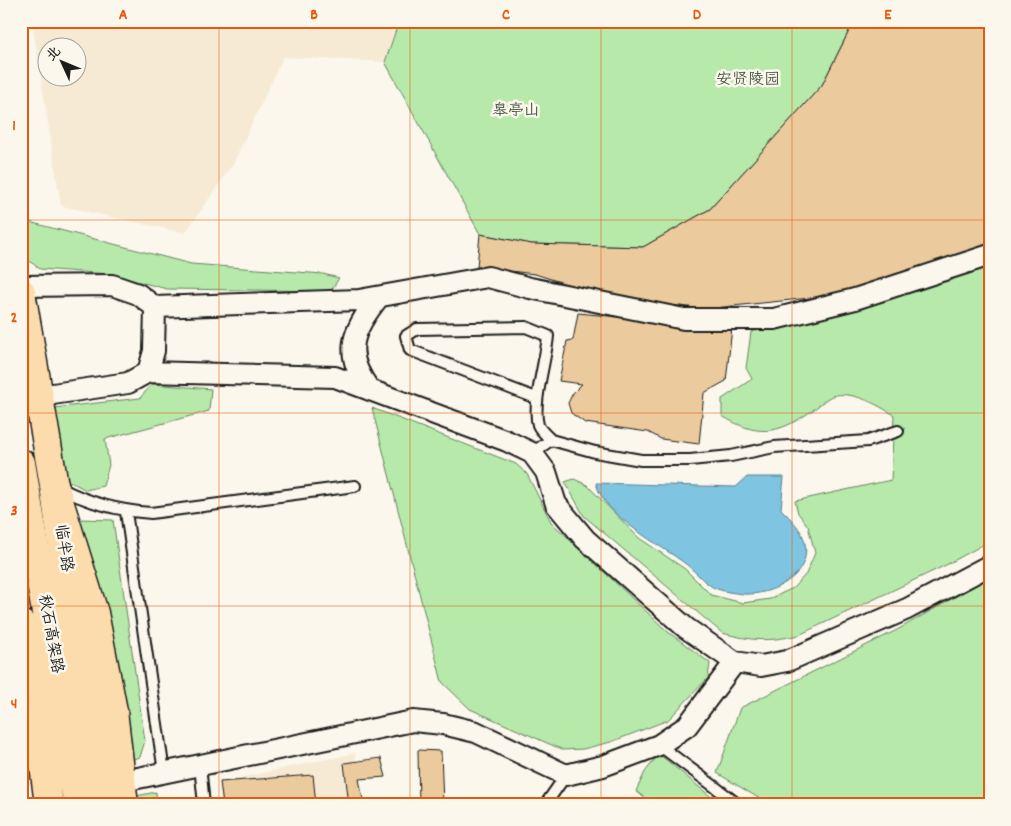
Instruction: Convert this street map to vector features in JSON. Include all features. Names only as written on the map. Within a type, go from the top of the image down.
[{"type":"main road","name":"临半路","points":[[21,292],[54,485],[91,800]]},
{"type":"main road","name":"秋石高架路","points":[[22,472],[91,800]]},
{"type":"main road","points":[[54,485],[94,613],[113,711],[124,805]]},
{"type":"main road","name":"秋石高架路","points":[[21,624],[40,733],[49,805]]},
{"type":"street","points":[[21,286],[112,285],[138,294],[155,307],[359,300],[488,278],[684,319],[774,319],[855,300],[990,255]]},
{"type":"street","points":[[370,390],[357,374],[353,359],[356,335],[362,318],[378,297]]},
{"type":"street","points":[[148,372],[154,351],[155,307]]},
{"type":"street","points":[[39,396],[128,383],[148,372],[335,377],[507,441],[532,453],[546,472],[556,504],[585,539],[686,628],[735,662],[761,666],[787,661],[907,609],[990,565]]},
{"type":"street","points":[[91,800],[164,772],[413,721],[443,724],[476,732],[566,775],[603,766],[659,745],[687,726],[735,662]]},
{"type":"lane","points":[[536,398],[410,350],[406,336],[417,329],[526,327],[548,336],[545,362],[536,398],[539,426],[551,440],[595,452],[641,460],[690,460],[731,456],[774,447],[868,441],[898,431]]},
{"type":"lane","points":[[532,453],[551,440]]},
{"type":"lane","points":[[54,485],[86,501],[126,512],[151,513],[355,486]]},
{"type":"lane","points":[[126,512],[164,772]]},
{"type":"lane","points":[[659,745],[739,805]]},
{"type":"lane","points":[[200,765],[204,805]]},
{"type":"lane","points":[[545,805],[566,775]]},
{"type":"shaded area","points":[[32,21],[399,21],[385,62],[283,57],[233,164],[185,233],[61,206],[43,88],[88,88],[88,38],[38,38],[38,59]]},
{"type":"shaded area","points":[[355,753],[361,805],[219,805],[220,782]]},
{"type":"green space","points":[[399,21],[854,21],[822,85],[710,209],[643,247],[532,244],[480,234],[385,62]]},
{"type":"green space","points":[[25,221],[191,264],[323,274],[339,278],[331,291],[167,289],[109,274],[40,269],[28,260]]},
{"type":"green space","points":[[990,261],[990,541],[946,565],[799,635],[760,640],[722,633],[584,516],[565,482],[574,479],[587,485],[639,538],[685,569],[711,595],[743,603],[770,599],[793,588],[806,574],[815,553],[808,526],[798,513],[795,501],[891,480],[894,415],[856,397],[840,395],[829,397],[798,420],[777,429],[757,430],[734,423],[722,416],[722,399],[752,379],[746,368],[751,332],[905,292]]},
{"type":"green space","points":[[152,384],[211,389],[209,411],[105,439],[109,465],[103,486],[86,490],[64,478],[54,408],[140,398]]},
{"type":"green space","points":[[372,408],[516,464],[527,474],[551,522],[667,631],[710,663],[708,678],[668,720],[611,742],[583,749],[563,750],[470,709],[442,682]]},
{"type":"green space","points":[[79,519],[113,520],[145,741],[140,757],[125,762]]},
{"type":"green space","points":[[990,577],[990,805],[770,805],[717,773],[740,708],[897,630]]},
{"type":"green space","points":[[659,754],[721,805],[653,805],[636,791],[645,772]]},
{"type":"green space","points":[[156,792],[157,805],[117,805],[116,800]]},
{"type":"water","points":[[747,477],[784,477],[781,509],[799,529],[805,543],[805,555],[802,565],[796,574],[787,582],[777,587],[754,594],[727,592],[709,585],[687,565],[621,518],[601,495],[596,483],[736,487]]},
{"type":"building","points":[[854,21],[990,21],[990,248],[878,291],[704,309],[608,297],[535,274],[477,267],[480,234],[532,244],[643,247],[710,209],[822,85]]},
{"type":"building","points":[[578,313],[732,328],[726,381],[704,393],[699,444],[661,439],[648,432],[585,423],[571,413],[568,403],[573,393],[582,384],[559,381],[567,341],[573,340]]},
{"type":"building","points":[[418,750],[441,751],[443,805],[419,805]]},
{"type":"building","points":[[381,758],[386,777],[359,779],[364,805],[349,805],[344,763]]},
{"type":"building","points":[[313,775],[316,805],[223,805],[220,782]]},
{"type":"park label","name":"安贤陵园","points":[[748,80]]},
{"type":"park label","name":"皋亭山","points":[[516,111]]}]
